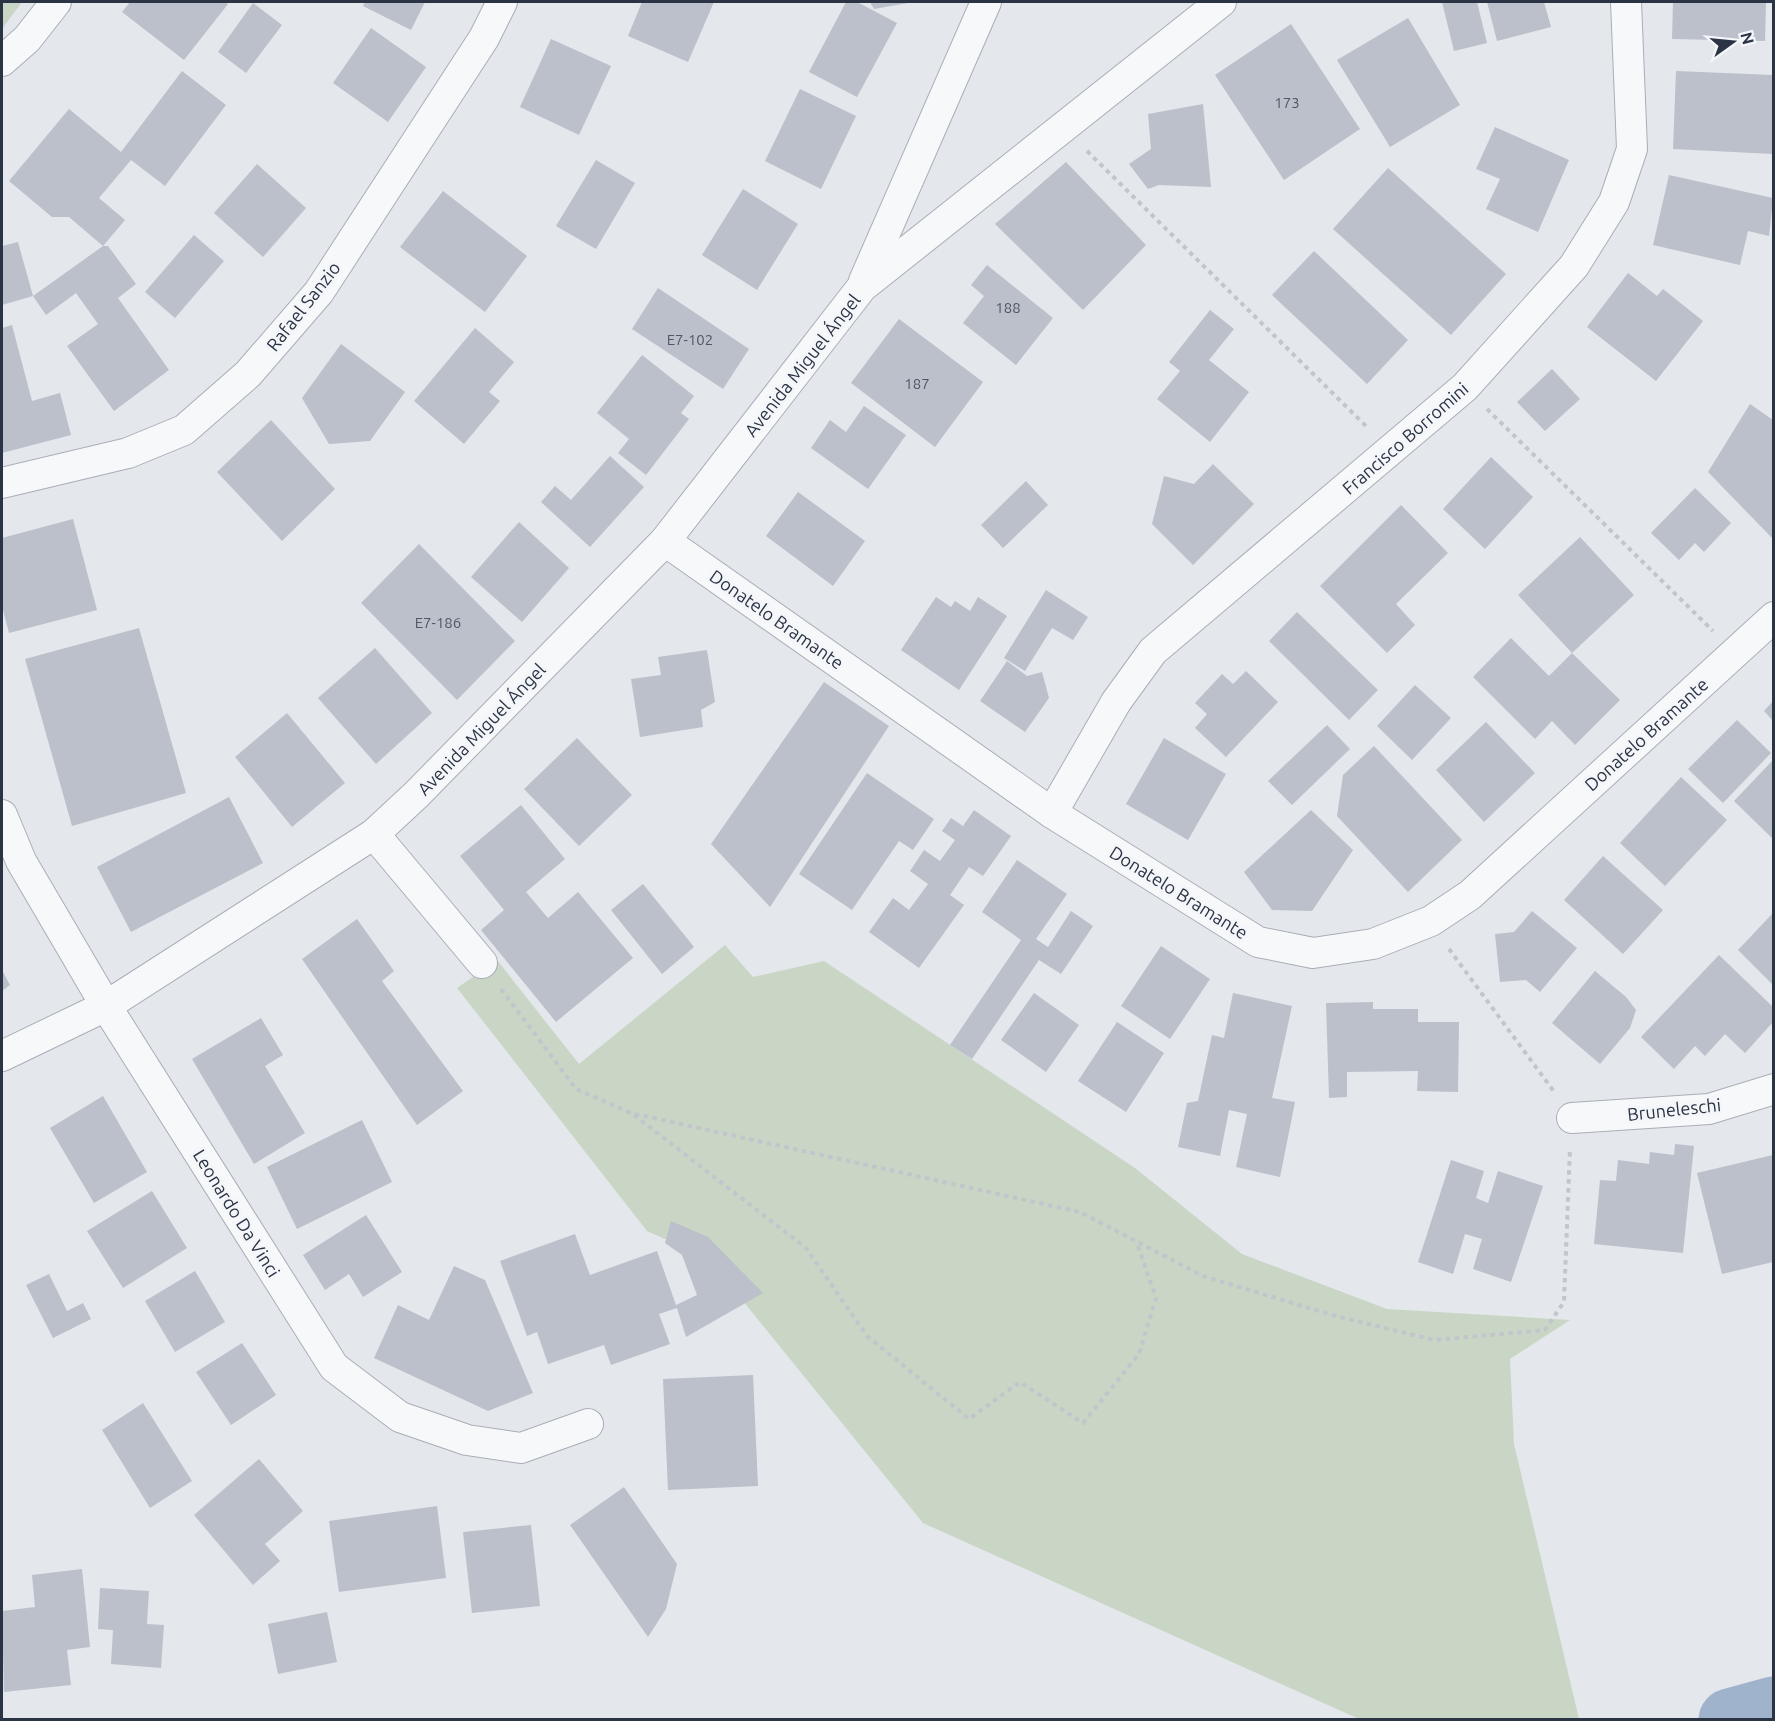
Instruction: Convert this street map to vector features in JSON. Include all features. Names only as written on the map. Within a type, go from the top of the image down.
[{"type":"street","points":[[2,61],[27,39],[56,2]]},
{"type":"street","name":"Rafael Sanzio","points":[[2,483],[128,453],[184,430],[248,374],[319,292],[484,38],[502,2]]},
{"type":"street","name":"Avenida Miguel Ángel","points":[[862,287],[986,2]]},
{"type":"street","name":"Avenida Miguel Ángel","points":[[2,1056],[106,1006],[374,834],[416,795],[665,541],[862,287],[1221,2]]},
{"type":"street","name":"Francisco Borromini","points":[[1052,813],[1116,702],[1153,651],[1465,387],[1574,266],[1614,202],[1632,149],[1626,2]]},
{"type":"street","name":"Donatelo Bramante","points":[[665,541],[1052,813],[1258,942],[1313,953],[1373,944],[1431,921],[1470,895],[1773,617]]},
{"type":"street","name":"Leonardo Da Vinci","points":[[2,815],[21,861],[106,1006],[334,1367],[400,1417],[467,1440],[521,1448],[588,1424]]},
{"type":"street","points":[[374,834],[482,963]]},
{"type":"street","name":"Bruneleschi","points":[[1572,1118],[1709,1109],[1773,1089]]},
{"type":"path","points":[[1063,127],[1391,450]]},
{"type":"path","points":[[1465,387],[1735,653]]},
{"type":"path","points":[[482,963],[576,1089],[631,1113],[1080,1212],[1203,1276],[1332,1316],[1434,1340],[1545,1330],[1564,1302],[1572,1118],[1531,1057],[1457,961],[1431,921]]},
{"type":"path","points":[[631,1113],[806,1248],[867,1336],[969,1419],[1020,1382],[1083,1423],[1139,1354],[1156,1298],[1137,1242]]},
{"type":"green space","points":[[2,2],[22,2],[2,29]]},
{"type":"green space","points":[[725,945],[753,977],[824,961],[1135,1168],[1242,1254],[1387,1309],[1570,1320],[1510,1359],[1514,1444],[1579,1719],[1359,1719],[923,1523],[708,1258],[647,1231],[457,988],[497,960],[579,1064]]},
{"type":"building","points":[[130,2],[225,2],[228,4],[184,60],[122,12]]},
{"type":"building","points":[[365,2],[425,2],[411,30],[363,6]]},
{"type":"building","points":[[642,2],[714,2],[688,62],[628,36]]},
{"type":"building","points":[[846,2],[857,2],[897,23],[857,97],[809,72]]},
{"type":"building","points":[[870,2],[907,2],[908,3],[874,9]]},
{"type":"building","points":[[1442,2],[1477,2],[1487,43],[1454,51]]},
{"type":"building","points":[[1487,2],[1544,2],[1551,27],[1497,41]]},
{"type":"building","points":[[1673,2],[1766,2],[1765,41],[1672,39]]},
{"type":"building","points":[[253,3],[282,25],[246,73],[218,52]]},
{"type":"building","points":[[1408,18],[1460,105],[1390,147],[1337,60]]},
{"type":"building","points":[[1291,24],[1360,129],[1284,180],[1215,75]]},
{"type":"building","points":[[371,28],[426,67],[388,122],[333,83]]},
{"type":"building","points":[[551,39],[611,66],[579,135],[520,107]]},
{"type":"building","points":[[182,71],[226,105],[165,186],[131,160],[99,198],[125,220],[103,246],[69,217],[52,217],[9,181],[69,109],[121,152]]},
{"type":"building","points":[[1676,71],[1773,75],[1773,154],[1673,149]]},
{"type":"building","points":[[800,89],[856,116],[821,189],[765,161]]},
{"type":"building","points":[[1203,104],[1211,187],[1159,185],[1148,189],[1129,164],[1151,149],[1148,114]]},
{"type":"building","points":[[1495,127],[1569,160],[1538,232],[1486,209],[1500,179],[1476,169]]},
{"type":"building","points":[[596,160],[635,183],[596,249],[556,226]]},
{"type":"building","points":[[1066,162],[1146,245],[1083,310],[995,224]]},
{"type":"building","points":[[257,164],[306,208],[263,257],[214,213]]},
{"type":"building","points":[[1388,168],[1506,274],[1451,335],[1333,229]]},
{"type":"building","points":[[1669,175],[1773,198],[1769,236],[1748,231],[1740,265],[1653,245]]},
{"type":"building","points":[[743,189],[798,224],[757,290],[702,255]]},
{"type":"building","points":[[443,191],[527,256],[485,312],[400,247]]},
{"type":"building","points":[[194,235],[224,261],[175,318],[145,292]]},
{"type":"building","points":[[18,242],[33,296],[2,305],[2,246]]},
{"type":"building","points":[[103,246],[108,246],[136,284],[118,298],[169,370],[114,411],[67,346],[98,324],[76,293],[46,315],[33,296]]},
{"type":"building","points":[[1314,251],[1408,340],[1367,384],[1272,295]]},
{"type":"building","points":[[987,265],[1053,318],[1016,365],[963,323],[984,296],[971,285]]},
{"type":"building","points":[[1628,273],[1657,296],[1663,289],[1703,321],[1656,381],[1587,327]]},
{"type":"building","points":[[658,288],[749,349],[723,389],[632,329]]},
{"type":"building","points":[[1210,310],[1234,329],[1209,360],[1249,392],[1210,442],[1157,399],[1180,371],[1169,362]]},
{"type":"building","points":[[899,319],[983,382],[935,447],[851,383]]},
{"type":"building","points":[[12,325],[32,401],[60,393],[71,435],[2,453],[2,328]]},
{"type":"building","points":[[475,328],[514,362],[489,392],[500,401],[464,444],[414,401]]},
{"type":"building","points":[[341,344],[405,392],[370,441],[329,444],[302,398]]},
{"type":"building","points":[[642,355],[694,396],[681,413],[689,419],[646,475],[618,453],[629,439],[597,413]]},
{"type":"building","points":[[1552,369],[1580,399],[1545,431],[1517,402]]},
{"type":"building","points":[[1750,404],[1773,420],[1773,539],[1708,472]]},
{"type":"building","points":[[864,406],[906,435],[868,489],[811,448],[830,420],[846,432]]},
{"type":"building","points":[[271,420],[335,489],[282,541],[217,472]]},
{"type":"building","points":[[610,456],[644,487],[590,547],[541,502],[555,486],[571,500]]},
{"type":"building","points":[[1491,457],[1533,497],[1485,549],[1443,509]]},
{"type":"building","points":[[1213,464],[1254,504],[1193,565],[1152,524],[1164,476],[1194,484]]},
{"type":"building","points":[[1026,481],[1048,505],[1003,548],[981,525]]},
{"type":"building","points":[[1695,488],[1731,523],[1704,552],[1695,543],[1679,560],[1651,533]]},
{"type":"building","points":[[798,492],[865,541],[833,586],[766,536]]},
{"type":"building","points":[[1401,505],[1448,553],[1396,604],[1415,625],[1387,653],[1320,586]]},
{"type":"building","points":[[73,519],[97,610],[9,633],[2,606],[2,538]]},
{"type":"building","points":[[519,522],[569,568],[522,622],[471,577]]},
{"type":"building","points":[[1580,537],[1634,595],[1572,653],[1518,595]]},
{"type":"building","points":[[419,544],[515,641],[457,700],[361,603]]},
{"type":"building","points":[[1046,590],[1088,617],[1073,640],[1052,628],[1025,671],[1004,658]]},
{"type":"building","points":[[936,597],[951,607],[955,601],[970,611],[978,597],[1007,616],[959,690],[901,650]]},
{"type":"building","points":[[1297,612],[1378,690],[1349,720],[1269,641]]},
{"type":"building","points":[[139,628],[186,793],[72,826],[25,659]]},
{"type":"building","points":[[1511,638],[1549,676],[1572,653],[1620,700],[1575,745],[1552,721],[1535,739],[1473,677]]},
{"type":"building","points":[[375,648],[432,713],[376,764],[318,698]]},
{"type":"building","points":[[707,650],[715,702],[701,710],[703,727],[640,737],[631,679],[661,675],[658,657]]},
{"type":"building","points":[[1007,661],[1027,676],[1042,672],[1049,698],[1025,732],[980,701]]},
{"type":"building","points":[[1246,671],[1278,702],[1226,757],[1195,728],[1207,714],[1195,703],[1222,674],[1233,684]]},
{"type":"building","points":[[824,682],[889,726],[770,907],[711,844]]},
{"type":"building","points":[[1415,685],[1451,718],[1412,760],[1377,726]]},
{"type":"building","points":[[1773,701],[1773,721],[1764,711]]},
{"type":"building","points":[[287,713],[345,783],[292,827],[235,757]]},
{"type":"building","points":[[1737,720],[1771,753],[1723,803],[1688,769]]},
{"type":"building","points":[[1486,722],[1535,773],[1484,822],[1436,770]]},
{"type":"building","points":[[1327,725],[1350,749],[1292,805],[1268,781]]},
{"type":"building","points":[[577,738],[632,795],[579,846],[524,789]]},
{"type":"building","points":[[1164,738],[1226,774],[1188,840],[1126,804]]},
{"type":"building","points":[[1374,746],[1462,840],[1408,892],[1337,816],[1343,775]]},
{"type":"building","points":[[1773,760],[1773,839],[1734,801]]},
{"type":"building","points":[[867,773],[934,819],[913,850],[899,841],[852,910],[799,874]]},
{"type":"building","points":[[1681,777],[1727,820],[1665,886],[1620,843]]},
{"type":"building","points":[[229,797],[263,863],[131,932],[97,867]]},
{"type":"building","points":[[521,805],[565,859],[526,892],[548,918],[578,892],[633,958],[556,1022],[481,930],[504,910],[460,856]]},
{"type":"building","points":[[974,810],[1011,836],[983,876],[969,867],[950,895],[964,905],[919,968],[869,932],[893,898],[909,910],[928,884],[910,871],[924,850],[940,861],[955,840],[942,831],[951,818],[963,826]]},
{"type":"building","points":[[1311,810],[1353,850],[1312,911],[1272,910],[1244,872]]},
{"type":"building","points":[[1603,856],[1663,910],[1623,954],[1564,900]]},
{"type":"building","points":[[1017,860],[1067,894],[1036,939],[1048,947],[1071,911],[1093,926],[1061,974],[1039,960],[972,1059],[950,1045],[1021,940],[982,912]]},
{"type":"building","points":[[643,884],[694,947],[662,974],[611,910]]},
{"type":"building","points":[[1532,911],[1577,948],[1540,992],[1526,980],[1500,982],[1495,934],[1514,932]]},
{"type":"building","points":[[1773,913],[1773,985],[1738,950]]},
{"type":"building","points":[[357,919],[394,971],[382,981],[463,1091],[417,1125],[302,959]]},
{"type":"building","points":[[1161,946],[1210,979],[1170,1039],[1121,1006]]},
{"type":"building","points":[[1719,955],[1773,1007],[1773,1022],[1745,1053],[1725,1034],[1705,1056],[1695,1046],[1674,1069],[1641,1037]]},
{"type":"building","points":[[2,970],[10,985],[2,991]]},
{"type":"building","points":[[1595,971],[1626,997],[1636,1010],[1630,1028],[1600,1064],[1552,1023]]},
{"type":"building","points":[[1034,993],[1079,1025],[1046,1072],[1001,1040]]},
{"type":"building","points":[[1233,993],[1292,1006],[1272,1098],[1295,1102],[1280,1177],[1236,1167],[1247,1114],[1229,1110],[1220,1156],[1178,1147],[1187,1103],[1198,1101],[1212,1035],[1224,1038]]},
{"type":"building","points":[[1373,1002],[1373,1009],[1418,1009],[1418,1022],[1459,1022],[1458,1092],[1417,1091],[1418,1071],[1347,1072],[1347,1097],[1329,1098],[1326,1003]]},
{"type":"building","points":[[261,1018],[283,1055],[265,1066],[305,1133],[254,1164],[192,1059]]},
{"type":"building","points":[[1117,1022],[1164,1053],[1126,1112],[1078,1081]]},
{"type":"building","points":[[103,1096],[147,1172],[94,1203],[50,1128]]},
{"type":"building","points":[[362,1120],[392,1182],[297,1229],[267,1167]]},
{"type":"building","points":[[1675,1144],[1694,1146],[1683,1253],[1594,1244],[1600,1180],[1616,1181],[1618,1160],[1649,1164],[1650,1152],[1674,1155]]},
{"type":"building","points":[[1773,1155],[1773,1262],[1722,1274],[1697,1173]]},
{"type":"building","points":[[1451,1160],[1484,1171],[1476,1198],[1488,1203],[1498,1171],[1543,1186],[1511,1282],[1473,1269],[1482,1239],[1465,1234],[1453,1274],[1418,1262]]},
{"type":"building","points":[[152,1191],[187,1248],[123,1288],[87,1231]]},
{"type":"building","points":[[366,1215],[402,1272],[363,1297],[349,1274],[325,1290],[303,1255]]},
{"type":"building","points":[[671,1221],[708,1237],[763,1293],[686,1337],[677,1308],[659,1314],[670,1344],[611,1365],[604,1345],[548,1364],[537,1332],[527,1336],[500,1261],[575,1234],[590,1275],[657,1251],[676,1305],[697,1295],[682,1255],[665,1243]]},
{"type":"building","points":[[454,1266],[485,1280],[533,1393],[488,1411],[374,1358],[398,1305],[429,1320]]},
{"type":"building","points":[[195,1271],[225,1322],[175,1352],[145,1301]]},
{"type":"building","points":[[49,1274],[67,1311],[83,1303],[91,1319],[53,1338],[26,1285]]},
{"type":"building","points":[[242,1343],[276,1395],[231,1425],[196,1372]]},
{"type":"building","points":[[753,1375],[758,1486],[668,1490],[663,1379]]},
{"type":"building","points":[[143,1403],[192,1481],[150,1508],[102,1430]]},
{"type":"building","points":[[259,1459],[303,1511],[265,1544],[280,1561],[253,1585],[194,1515]]},
{"type":"building","points":[[624,1487],[677,1564],[666,1609],[648,1637],[570,1525]]},
{"type":"building","points":[[437,1506],[446,1578],[339,1592],[329,1521]]},
{"type":"building","points":[[531,1525],[540,1606],[472,1613],[463,1532]]},
{"type":"building","points":[[82,1569],[90,1647],[67,1650],[71,1685],[4,1692],[2,1611],[35,1607],[32,1575]]},
{"type":"building","points":[[100,1588],[149,1591],[147,1624],[164,1625],[161,1668],[111,1664],[113,1630],[98,1629]]},
{"type":"building","points":[[327,1612],[337,1662],[278,1674],[268,1624]]},
{"type":"waterway","points":[[1730,1720],[1774,1708]]}]
